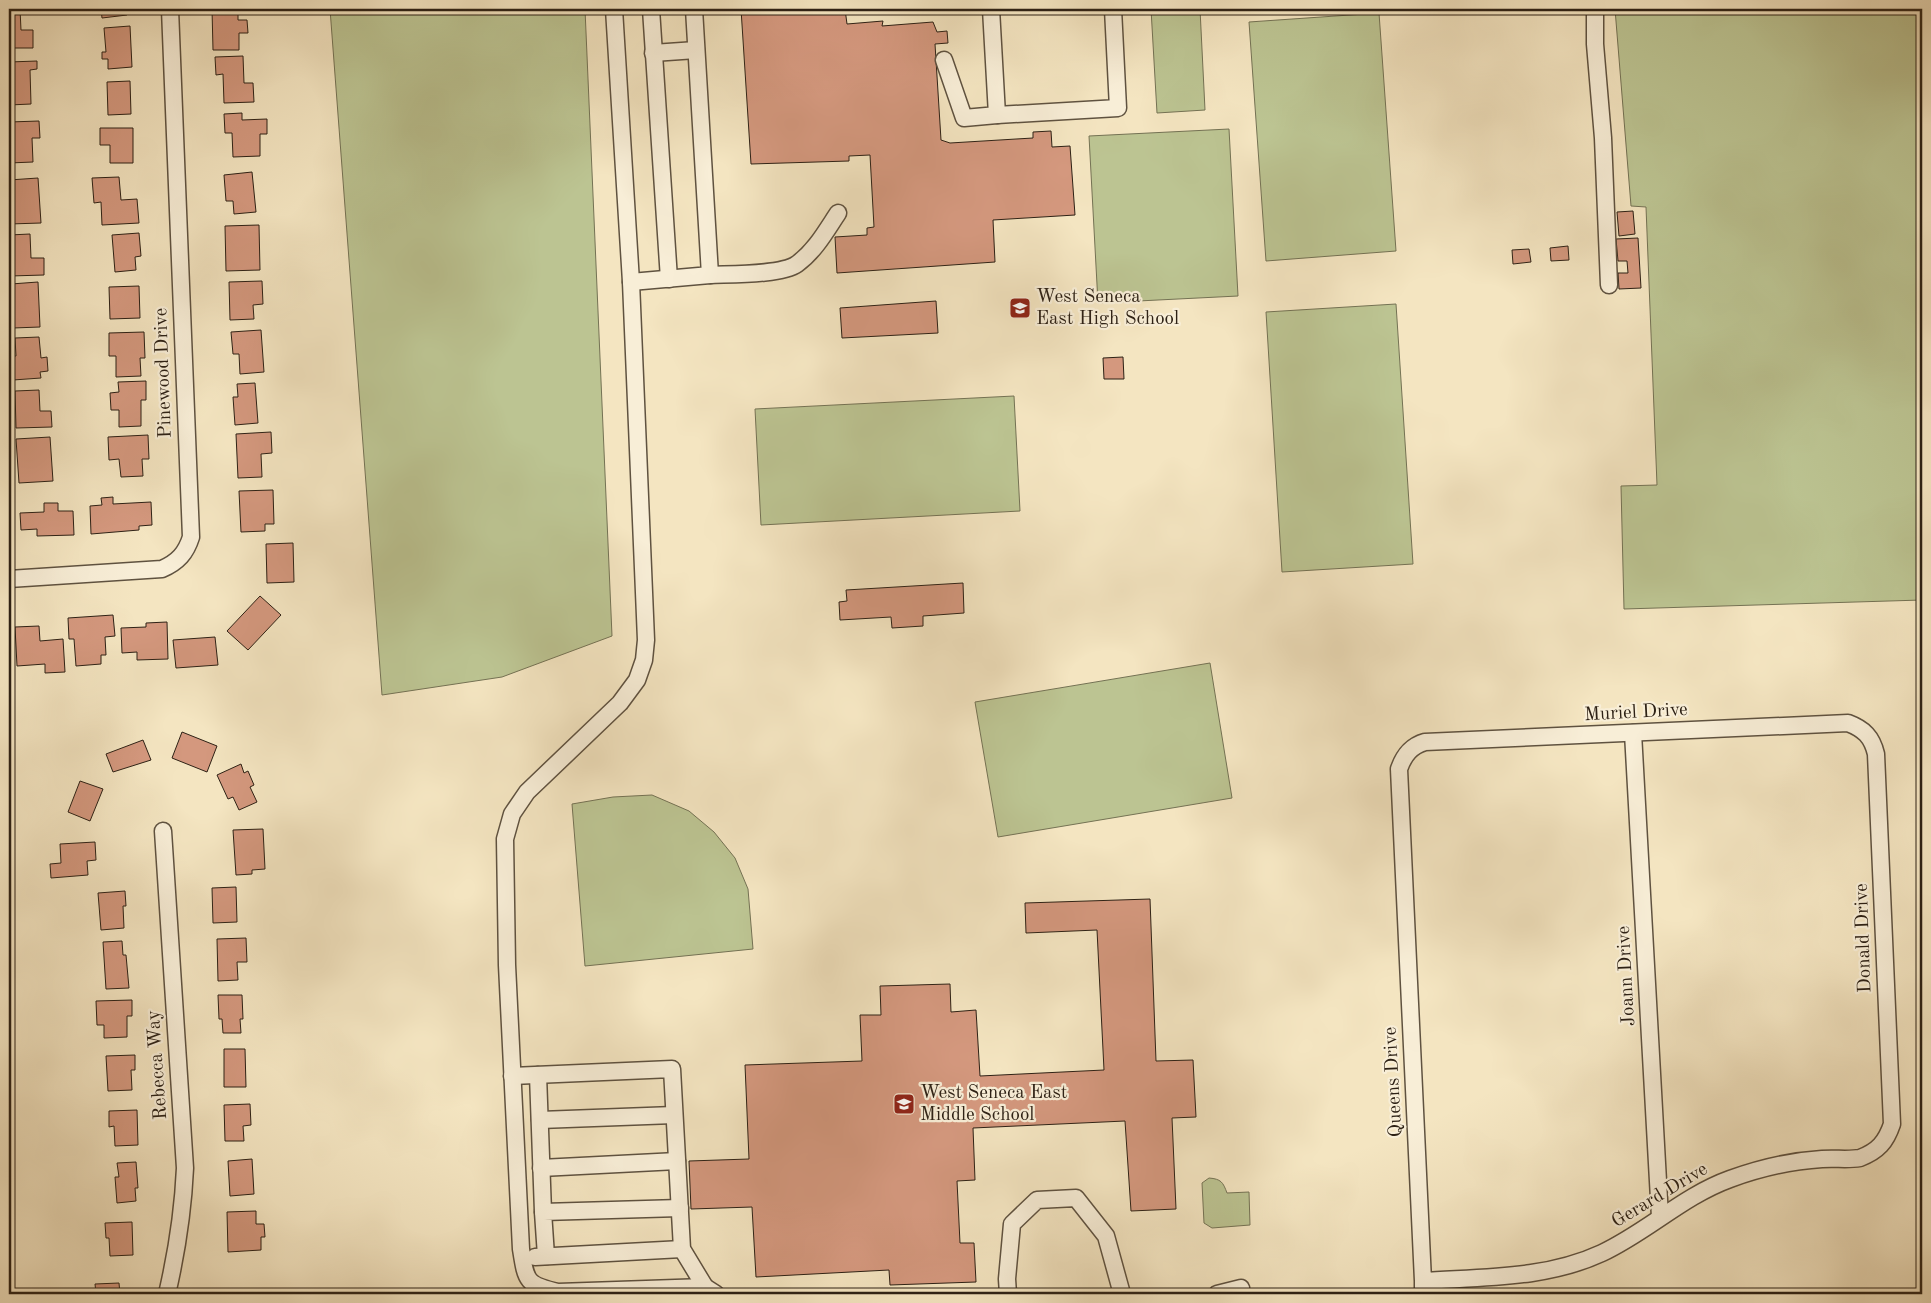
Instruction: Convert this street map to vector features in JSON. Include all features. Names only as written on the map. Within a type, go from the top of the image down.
[{"type":"street","name":"Pinewood Drive","points":[[9,579],[162,569],[172,565],[181,558],[188,548],[191,536],[170,9]]},
{"type":"street","points":[[614,9],[630,282],[646,640],[644,660],[637,680],[620,703],[528,792],[512,814],[505,839],[506,965],[522,1258],[525,1272],[530,1282],[539,1288],[558,1292],[710,1291]]},
{"type":"street","points":[[650,9],[670,279]]},
{"type":"street","points":[[694,9],[710,275]]},
{"type":"street","points":[[991,9],[997,115]]},
{"type":"street","points":[[944,60],[964,118],[1118,108],[1113,9]]},
{"type":"street","points":[[1595,9],[1595,44],[1603,138],[1609,285]]},
{"type":"street","points":[[653,54],[696,50]]},
{"type":"street","points":[[630,282],[782,270],[796,265],[816,247],[838,213]]},
{"type":"street","name":"Muriel Drive","points":[[1404,869],[1399,769],[1410,749],[1426,742],[1848,723],[1858,727],[1867,734],[1874,744],[1880,850]]},
{"type":"street","name":"Joann Drive","points":[[1633,733],[1660,1217]]},
{"type":"street","name":"Rebecca Way","points":[[163,831],[185,1168],[178,1246],[167,1294]]},
{"type":"street","name":"Donald Drive","points":[[1880,850],[1887,1024]]},
{"type":"street","name":"Queens Drive","points":[[1404,869],[1423,1287]]},
{"type":"street","name":"Gerard Drive","points":[[1423,1287],[1543,1271],[1577,1262],[1601,1253],[1632,1237],[1702,1191],[1729,1179],[1766,1167],[1815,1159],[1860,1158],[1870,1154],[1880,1147],[1888,1137],[1892,1124],[1887,1024]]},
{"type":"street","points":[[512,1076],[672,1069],[682,1249],[710,1291]]},
{"type":"street","points":[[538,1075],[546,1256]]},
{"type":"street","points":[[540,1120],[674,1115]]},
{"type":"street","points":[[541,1168],[677,1161]]},
{"type":"street","points":[[1008,1294],[1012,1224],[1037,1200],[1076,1198],[1106,1236],[1122,1294]]},
{"type":"street","points":[[543,1212],[680,1208]]},
{"type":"street","points":[[522,1258],[682,1249]]},
{"type":"street","points":[[1217,1294],[1241,1288]]},
{"type":"green space","points":[[330,9],[585,9],[612,636],[502,677],[382,695]]},
{"type":"green space","points":[[1151,9],[1200,9],[1205,110],[1157,113]]},
{"type":"green space","points":[[1615,9],[1922,9],[1922,600],[1624,609],[1621,486],[1657,485],[1646,207],[1631,206]]},
{"type":"green space","points":[[1379,13],[1396,251],[1266,261],[1249,22]]},
{"type":"green space","points":[[1229,129],[1238,296],[1098,303],[1089,136]]},
{"type":"green space","points":[[1396,304],[1413,564],[1282,572],[1266,312]]},
{"type":"green space","points":[[1014,396],[1020,511],[761,525],[755,409]]},
{"type":"green space","points":[[1210,663],[1232,798],[998,837],[975,702]]},
{"type":"green space","points":[[652,795],[689,811],[714,832],[735,858],[748,889],[753,949],[585,966],[572,804],[613,797]]},
{"type":"green space","points":[[1209,1178],[1221,1182],[1227,1193],[1249,1192],[1250,1225],[1212,1228],[1204,1223],[1202,1183]]},
{"type":"building","points":[[9,9],[20,9],[21,30],[33,30],[33,48],[9,48]]},
{"type":"building","points":[[101,9],[126,9],[127,15],[102,18]]},
{"type":"building","points":[[212,9],[238,9],[238,20],[247,20],[248,33],[239,33],[239,50],[213,50]]},
{"type":"building","points":[[741,9],[845,9],[847,24],[883,21],[882,26],[933,22],[937,32],[947,31],[948,43],[935,44],[941,140],[950,143],[1033,138],[1033,132],[1051,131],[1052,147],[1070,146],[1075,215],[993,220],[995,262],[837,273],[835,237],[867,235],[867,228],[874,227],[870,155],[849,156],[849,161],[751,164]]},
{"type":"building","points":[[130,26],[132,67],[108,69],[108,59],[102,59],[102,52],[106,52],[104,28]]},
{"type":"building","points":[[243,56],[244,83],[253,83],[254,102],[224,103],[223,74],[216,75],[215,57]]},
{"type":"building","points":[[37,61],[37,69],[30,70],[31,104],[9,105],[9,62]]},
{"type":"building","points":[[130,81],[131,114],[108,115],[107,82]]},
{"type":"building","points":[[242,113],[242,120],[267,119],[267,134],[260,134],[260,156],[233,157],[232,133],[225,133],[224,114]]},
{"type":"building","points":[[39,121],[40,138],[32,138],[33,162],[9,163],[9,122]]},
{"type":"building","points":[[100,128],[133,128],[133,163],[110,163],[110,145],[100,145]]},
{"type":"building","points":[[252,172],[256,212],[234,214],[233,201],[226,201],[224,175]]},
{"type":"building","points":[[119,177],[121,200],[137,199],[139,223],[102,225],[101,202],[94,203],[92,178]]},
{"type":"building","points":[[38,178],[41,223],[9,224],[9,209],[11,209],[9,180]]},
{"type":"building","points":[[1633,211],[1635,234],[1619,236],[1617,212]]},
{"type":"building","points":[[259,225],[260,270],[226,271],[225,226]]},
{"type":"building","points":[[139,233],[141,256],[135,257],[136,270],[115,272],[112,235]]},
{"type":"building","points":[[30,234],[31,258],[44,258],[44,275],[10,276],[9,235]]},
{"type":"building","points":[[1638,238],[1641,288],[1619,289],[1618,273],[1628,273],[1627,261],[1618,261],[1616,239]]},
{"type":"building","points":[[1568,246],[1569,260],[1551,261],[1550,248]]},
{"type":"building","points":[[1529,249],[1531,262],[1513,264],[1512,250]]},
{"type":"building","points":[[262,281],[263,304],[253,305],[254,319],[230,320],[229,282]]},
{"type":"building","points":[[38,282],[40,327],[13,328],[11,284]]},
{"type":"building","points":[[139,286],[140,318],[110,319],[109,287]]},
{"type":"building","points":[[936,301],[938,333],[842,338],[840,308]]},
{"type":"building","points":[[261,330],[264,372],[240,374],[239,354],[233,354],[231,332]]},
{"type":"building","points":[[144,332],[145,358],[140,358],[141,376],[116,377],[116,356],[109,356],[109,333]]},
{"type":"building","points":[[39,337],[41,358],[47,357],[48,371],[40,372],[41,378],[13,380],[11,356],[16,356],[15,338]]},
{"type":"building","points":[[1123,357],[1124,379],[1104,379],[1103,358]]},
{"type":"building","points":[[146,381],[146,400],[141,400],[141,426],[119,427],[119,410],[111,410],[110,393],[119,392],[118,382]]},
{"type":"building","points":[[255,383],[258,423],[235,425],[233,397],[238,397],[237,384]]},
{"type":"building","points":[[39,390],[40,411],[51,411],[52,427],[16,428],[15,391]]},
{"type":"building","points":[[271,432],[272,453],[261,454],[262,477],[238,478],[236,434]]},
{"type":"building","points":[[148,435],[149,459],[142,459],[143,476],[121,477],[119,459],[109,460],[108,437]]},
{"type":"building","points":[[50,437],[53,481],[19,483],[16,439]]},
{"type":"building","points":[[273,490],[274,524],[265,524],[265,531],[241,532],[239,491]]},
{"type":"building","points":[[113,497],[113,504],[151,502],[152,525],[139,526],[139,530],[91,534],[90,506],[102,505],[101,498]]},
{"type":"building","points":[[44,503],[58,503],[58,511],[73,511],[74,535],[37,536],[37,529],[21,530],[20,513],[44,512]]},
{"type":"building","points":[[293,543],[294,582],[267,583],[266,544]]},
{"type":"building","points":[[963,583],[964,613],[923,616],[923,626],[892,628],[891,617],[840,620],[839,602],[847,601],[846,590]]},
{"type":"building","points":[[260,596],[281,615],[248,650],[227,631]]},
{"type":"building","points":[[113,615],[115,636],[105,637],[106,655],[101,655],[101,664],[76,666],[74,639],[69,639],[68,618]]},
{"type":"building","points":[[167,622],[168,659],[137,660],[137,652],[122,653],[121,628],[146,627],[146,623]]},
{"type":"building","points":[[39,626],[40,641],[63,639],[65,672],[45,673],[45,664],[17,666],[15,627]]},
{"type":"building","points":[[215,637],[218,665],[176,668],[173,640]]},
{"type":"building","points":[[182,732],[217,746],[207,772],[172,758]]},
{"type":"building","points":[[143,740],[151,760],[113,772],[106,754]]},
{"type":"building","points":[[241,764],[244,773],[248,771],[254,785],[250,787],[257,802],[239,810],[233,797],[228,799],[217,775]]},
{"type":"building","points":[[80,781],[103,789],[90,821],[68,812]]},
{"type":"building","points":[[263,829],[265,869],[252,870],[252,874],[236,875],[233,830]]},
{"type":"building","points":[[95,842],[96,860],[87,861],[88,875],[51,878],[50,864],[61,863],[60,844]]},
{"type":"building","points":[[236,887],[237,922],[213,923],[212,888]]},
{"type":"building","points":[[125,891],[126,906],[123,906],[124,928],[101,930],[98,893]]},
{"type":"building","points":[[1150,899],[1156,1061],[1193,1060],[1196,1117],[1172,1118],[1176,1209],[1131,1211],[1125,1121],[973,1128],[975,1180],[957,1181],[960,1243],[974,1243],[976,1282],[890,1285],[889,1270],[756,1277],[752,1207],[691,1209],[689,1161],[749,1159],[745,1065],[862,1061],[860,1015],[881,1015],[880,986],[950,984],[951,1012],[976,1010],[980,1076],[1104,1070],[1097,930],[1026,933],[1025,903]]},
{"type":"building","points":[[246,938],[247,962],[237,962],[238,980],[218,981],[217,939]]},
{"type":"building","points":[[122,941],[123,955],[126,955],[129,988],[106,989],[103,942]]},
{"type":"building","points":[[218,995],[242,995],[243,1019],[240,1019],[241,1033],[223,1033],[222,1019],[219,1019]]},
{"type":"building","points":[[132,1000],[132,1016],[127,1016],[127,1037],[104,1038],[104,1025],[97,1025],[96,1001]]},
{"type":"building","points":[[224,1049],[245,1049],[246,1087],[224,1087]]},
{"type":"building","points":[[135,1055],[135,1070],[131,1070],[132,1090],[108,1091],[106,1056]]},
{"type":"building","points":[[250,1104],[251,1125],[243,1126],[244,1141],[225,1141],[224,1105]]},
{"type":"building","points":[[137,1110],[138,1145],[115,1146],[114,1126],[109,1127],[109,1111]]},
{"type":"building","points":[[252,1159],[254,1194],[230,1196],[228,1161]]},
{"type":"building","points":[[136,1162],[138,1188],[135,1188],[136,1201],[117,1203],[115,1177],[119,1177],[117,1163]]},
{"type":"building","points":[[256,1211],[256,1224],[264,1224],[265,1237],[261,1237],[261,1250],[228,1252],[227,1212]]},
{"type":"building","points":[[132,1222],[133,1255],[110,1256],[109,1238],[106,1238],[105,1223]]},
{"type":"building","points":[[119,1283],[120,1294],[96,1294],[95,1284]]},
{"type":"place","name":"West Seneca East High School","points":[[1020,308]]},
{"type":"place","name":"West Seneca East Middle School","points":[[904,1104]]}]
